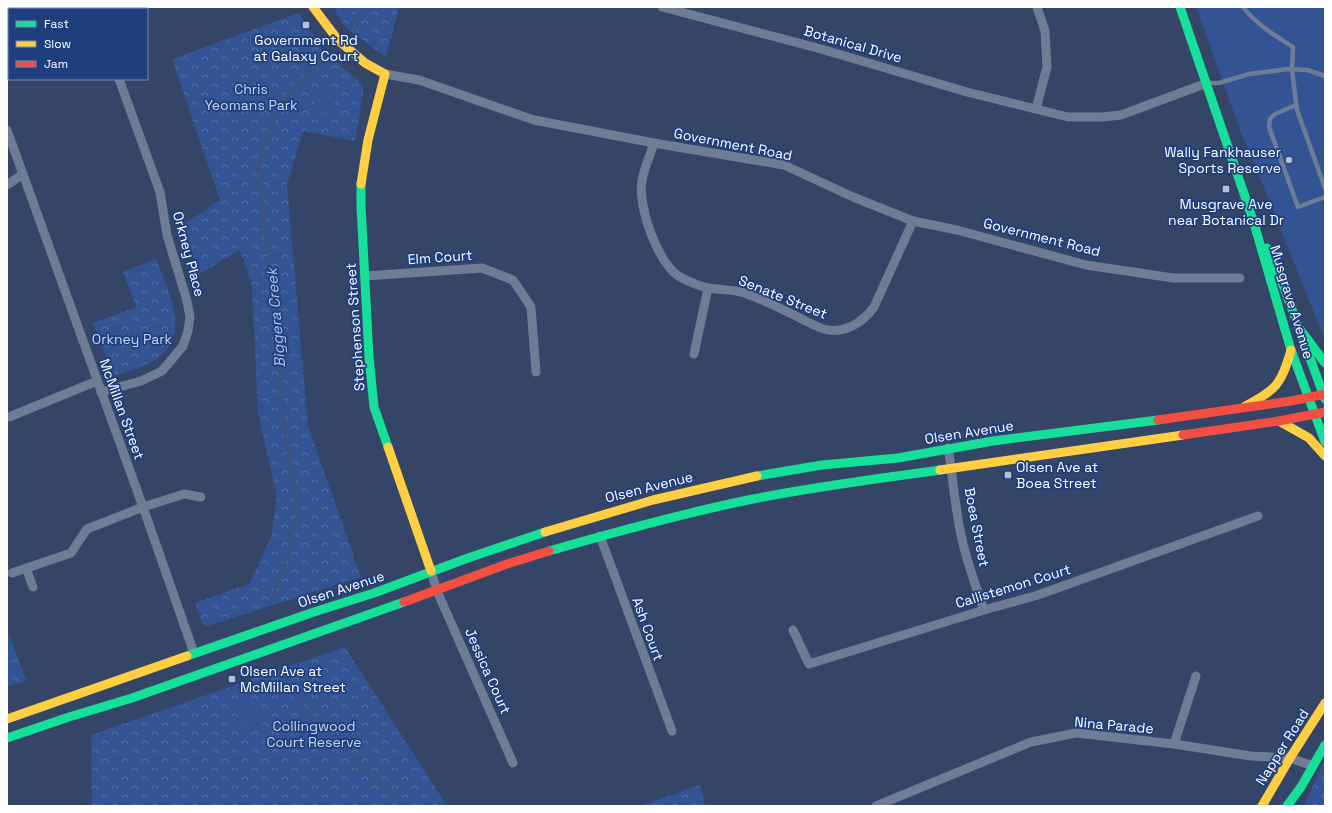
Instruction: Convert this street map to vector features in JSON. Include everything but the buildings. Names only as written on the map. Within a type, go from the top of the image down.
[{"type":"main road","name":"Government Road","points":[[314,7],[338,40],[365,63],[386,74]]},
{"type":"main road","name":"Musgrave Avenue","points":[[1180,7],[1253,220],[1291,350],[1315,414]]},
{"type":"main road","name":"Stephenson Street","points":[[386,74],[368,140],[361,181],[369,357],[374,407],[431,572]]},
{"type":"main road","name":"Musgrave Avenue","points":[[1253,220],[1278,271],[1293,307],[1316,379],[1324,396]]},
{"type":"main road","points":[[1299,328],[1325,363]]},
{"type":"main road","points":[[1242,408],[1274,388],[1282,378],[1291,350]]},
{"type":"main road","name":"Olsen Avenue","points":[[7,719],[194,653],[317,611],[358,599],[587,518],[675,494],[767,475],[842,463],[897,458],[1007,439],[1036,437],[1242,408],[1308,397],[1324,396]]},
{"type":"main road","points":[[7,738],[132,698],[437,591],[507,564],[600,536],[685,514],[808,489],[1280,421],[1325,412]]},
{"type":"main road","points":[[1315,414],[1325,442]]},
{"type":"main road","points":[[1280,421],[1309,438],[1325,456]]},
{"type":"main road","name":"Napper Road","points":[[1262,806],[1325,703]]},
{"type":"main road","points":[[1287,806],[1301,787],[1325,745]]},
{"type":"street","name":"Botanical Drive","points":[[662,7],[821,49],[967,92],[1068,117],[1102,117],[1121,115],[1207,83]]},
{"type":"street","points":[[1036,109],[1047,67],[1045,31],[1037,7]]},
{"type":"street","name":"Government Road","points":[[386,74],[419,80],[534,120],[654,143],[784,165],[853,197],[913,221],[957,230],[1086,265],[1174,278],[1240,278]]},
{"type":"street","name":"Orkney Place","points":[[101,392],[141,381],[162,371],[183,346],[190,317],[187,301],[168,235],[160,192],[119,80]]},
{"type":"street","name":"McMillan Street","points":[[7,130],[194,653]]},
{"type":"street","name":"Senate Street","points":[[654,143],[641,182],[642,200],[645,215],[656,248],[671,270],[680,278],[708,288],[743,292],[825,330],[847,329],[856,325],[874,308],[913,221]]},
{"type":"street","points":[[7,185],[23,174]]},
{"type":"street","name":"Elm Court","points":[[365,276],[482,268],[513,280],[531,307],[536,372]]},
{"type":"street","points":[[694,354],[708,288]]},
{"type":"street","points":[[9,417],[98,381]]},
{"type":"street","name":"Boea Street","points":[[948,448],[957,512],[967,561],[984,610]]},
{"type":"street","points":[[12,573],[71,553],[87,529],[143,507],[184,494],[201,497]]},
{"type":"street","name":"Callistemon Court","points":[[793,630],[809,664],[984,610],[1038,595],[1258,516]]},
{"type":"street","name":"Ash Court","points":[[600,536],[672,732]]},
{"type":"street","points":[[26,568],[32,587]]},
{"type":"street","name":"Jessica Court","points":[[431,572],[437,591],[514,763]]},
{"type":"street","points":[[1174,744],[1196,676]]},
{"type":"street","name":"Nina Parade","points":[[876,806],[893,803],[1031,742],[1076,733],[1174,744],[1251,756],[1290,758],[1313,766]]},
{"type":"lane","points":[[1243,7],[1249,15],[1270,33],[1293,47],[1292,70],[1296,105],[1325,188]]},
{"type":"lane","points":[[1207,83],[1219,83],[1249,74],[1292,70],[1307,70],[1325,76]]},
{"type":"lane","points":[[1296,105],[1275,114],[1270,119],[1269,127],[1298,207],[1325,196]]},
{"type":"green space","points":[[334,7],[399,7],[386,57],[346,28]]},
{"type":"green space","name":"Wally Fankhauser Sports Reserve","points":[[1196,7],[1325,7],[1325,340],[1240,130]]},
{"type":"green space","name":"Chris Yeomans Park","points":[[299,13],[323,51],[359,81],[363,87],[355,141],[303,131],[287,185],[308,426],[361,577],[207,626],[202,623],[195,603],[249,584],[271,537],[277,497],[258,413],[252,286],[240,250],[198,275],[184,224],[220,200],[172,59]]},
{"type":"green space","points":[[317,91],[336,96],[331,114],[312,110]]},
{"type":"green space","name":"Orkney Park","points":[[156,259],[167,286],[175,315],[175,328],[172,341],[164,353],[150,363],[118,375],[114,373],[111,368],[93,323],[136,307],[123,272]]},
{"type":"green space","points":[[7,629],[26,680],[7,687]]},
{"type":"green space","name":"Collingwood Court Reserve","points":[[345,647],[447,806],[92,806],[91,735]]},
{"type":"green space","points":[[255,700],[257,704],[255,710],[257,710],[263,726],[247,733],[241,720],[232,707],[234,704],[237,705],[241,701],[244,704],[247,702],[249,705]]},
{"type":"green space","points":[[1325,760],[1325,806],[1304,806],[1324,761]]},
{"type":"green space","points":[[700,785],[705,806],[640,806]]},
{"type":"waterway","name":"Biggera Creek","points":[[354,32],[360,7]]},
{"type":"waterway","name":"Biggera Creek","points":[[272,599],[288,552],[298,511],[283,418],[278,317],[267,244],[258,163],[270,127],[289,92],[327,56]]},
{"type":"waterway","name":"Biggera Creek","points":[[283,670],[300,705],[401,806]]},
{"type":"traffic: fast","points":[[1180,7],[1253,220],[1291,350],[1325,442]]},
{"type":"traffic: fast","points":[[361,184],[369,357],[374,407],[388,447]]},
{"type":"traffic: fast","points":[[1267,248],[1283,285],[1325,399]]},
{"type":"traffic: fast","points":[[1299,328],[1325,363]]},
{"type":"traffic: fast","points":[[757,476],[822,465],[898,458],[993,441],[1158,420]]},
{"type":"traffic: fast","points":[[549,551],[698,511],[772,495],[940,470]]},
{"type":"traffic: fast","points":[[187,656],[374,593],[468,558],[545,532]]},
{"type":"traffic: fast","points":[[7,738],[132,698],[404,602]]},
{"type":"traffic: fast","points":[[1287,806],[1301,787],[1325,745]]},
{"type":"traffic: slow","points":[[313,7],[338,40],[365,63],[385,74],[368,140],[361,184]]},
{"type":"traffic: slow","points":[[1244,407],[1263,396],[1276,385],[1284,372],[1291,350]]},
{"type":"traffic: slow","points":[[1279,421],[1309,438],[1325,456]]},
{"type":"traffic: slow","points":[[940,470],[1183,435]]},
{"type":"traffic: slow","points":[[388,447],[431,571]]},
{"type":"traffic: slow","points":[[545,532],[653,500],[757,476]]},
{"type":"traffic: slow","points":[[7,719],[187,656]]},
{"type":"traffic: slow","points":[[1262,806],[1325,703]]},
{"type":"traffic: jam","points":[[1158,420],[1291,401],[1325,394]]},
{"type":"traffic: jam","points":[[1183,435],[1279,421],[1325,412]]},
{"type":"traffic: jam","points":[[404,602],[507,564],[549,551]]},
{"type":"place","name":"Government Rd at Galaxy Court","points":[[306,25]]},
{"type":"place","name":"Wally Fankhauser Sports Reserve","points":[[1289,160]]},
{"type":"place","name":"Musgrave Ave near Botanical Dr","points":[[1226,189]]},
{"type":"place","name":"Olsen Ave at Boea Street","points":[[1008,475]]},
{"type":"place","name":"Olsen Ave at McMillan Street","points":[[232,679]]}]
